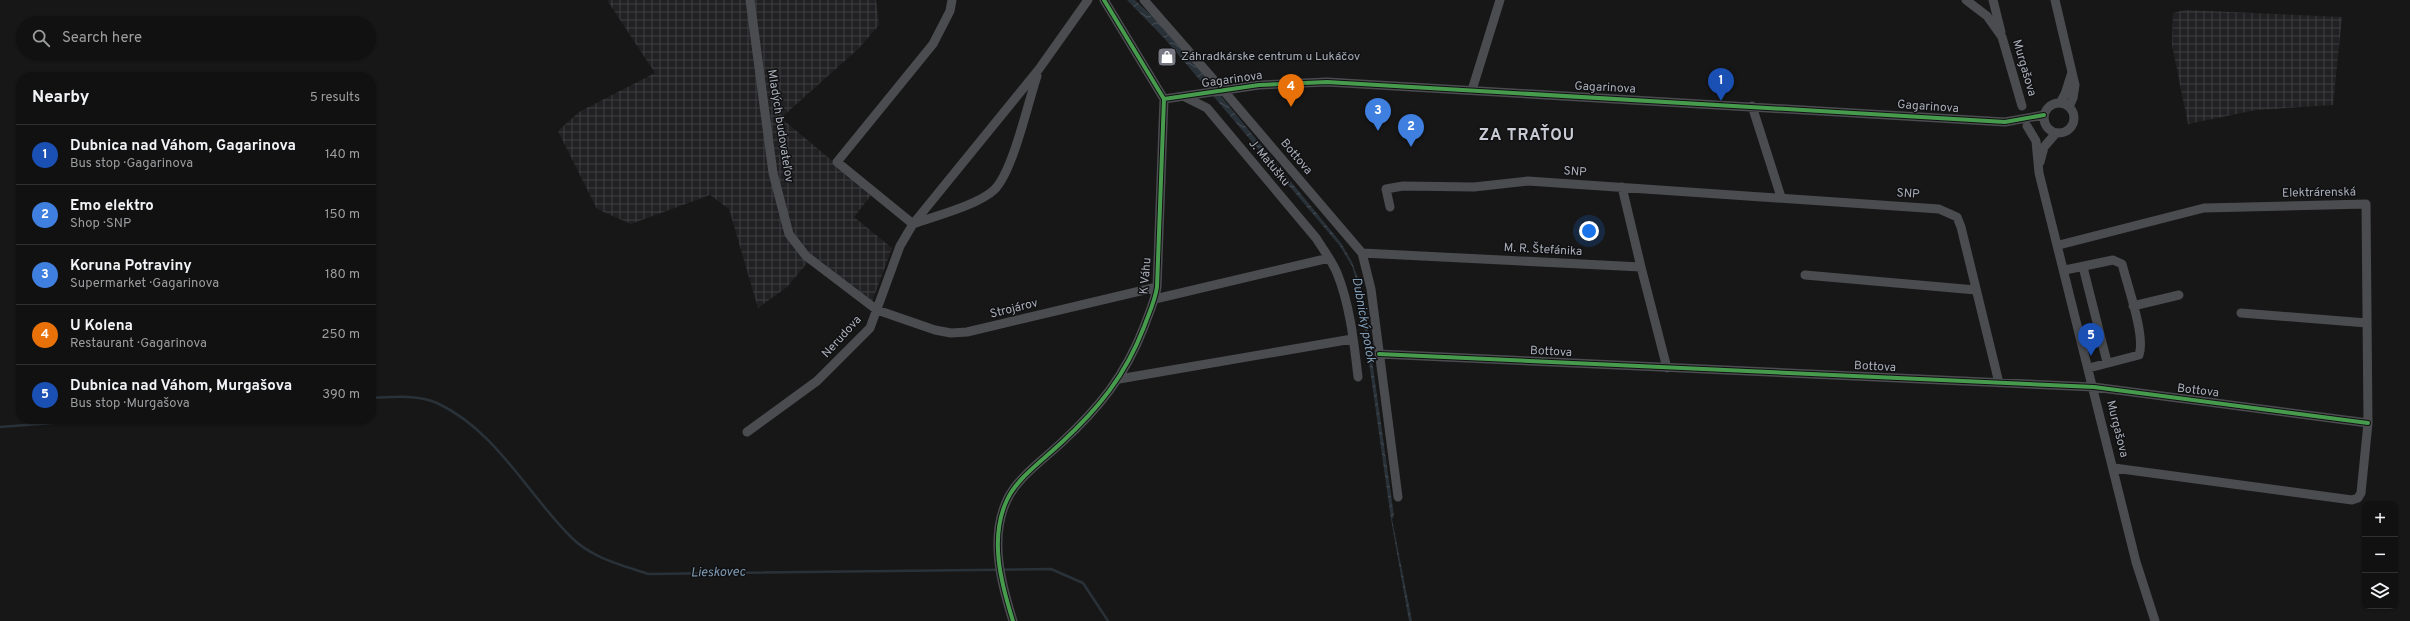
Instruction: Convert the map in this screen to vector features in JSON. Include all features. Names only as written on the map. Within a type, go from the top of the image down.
[{"type":"street","name":"Mladých budovateľov","points":[[750,0],[773,173],[789,234],[806,256],[877,310]]},
{"type":"street","points":[[913,224],[838,162],[933,44],[950,11],[952,0]]},
{"type":"street","name":"Nerudova","points":[[747,432],[817,381],[870,328],[900,246],[913,224],[1039,68],[1088,0]]},
{"type":"street","points":[[1104,0],[1164,99]]},
{"type":"street","points":[[1144,0],[1212,79]]},
{"type":"street","points":[[1472,90],[1500,0]]},
{"type":"street","name":"Murgašova","points":[[1966,0],[1987,16],[2002,37]]},
{"type":"street","name":"Murgašova","points":[[1993,0],[2022,106]]},
{"type":"street","points":[[2055,0],[2075,85],[2074,98],[2069,107]]},
{"type":"street","name":"Nerudova","points":[[913,224],[981,199],[995,189],[1009,166],[1039,68]]},
{"type":"street","points":[[2060,103],[2065,94],[2072,70]]},
{"type":"street","name":"Gagarinova","points":[[1164,99],[1259,85],[1327,82],[2012,122],[2045,122]]},
{"type":"street","name":"Bottova","points":[[1222,90],[1362,253],[1370,289],[1398,497]]},
{"type":"street","name":"J. Matušku","points":[[1184,95],[1207,108],[1316,238],[1329,258],[1337,273],[1352,339],[1358,377]]},
{"type":"street","name":"K Váhu","points":[[1014,621],[1000,577],[999,562],[1002,517],[1006,501],[1014,488],[1100,405],[1119,379],[1137,346],[1155,299],[1157,287],[1164,99]]},
{"type":"street","points":[[2036,141],[2051,105],[2060,103],[2069,107],[2074,116],[2073,124],[2064,133],[2056,133],[2045,122]]},
{"type":"street","points":[[1752,106],[1781,197]]},
{"type":"street","name":"Gagarinova","points":[[2012,122],[2027,126],[2045,122]]},
{"type":"street","name":"Murgašova","points":[[2027,126],[2036,141],[2039,173],[2059,245],[2143,590],[2155,621]]},
{"type":"street","name":"Murgašova","points":[[2039,173],[2042,151],[2056,133]]},
{"type":"street","name":"SNP","points":[[1390,207],[1386,189],[1403,186],[1474,187],[1528,181],[1781,197],[1939,209],[1949,212],[1957,217],[1961,227],[1999,382]]},
{"type":"street","points":[[1622,188],[1667,368]]},
{"type":"street","name":"Elektrárenská","points":[[2059,245],[2204,208],[2366,204],[2368,423]]},
{"type":"street","name":"M. R. Štefánika","points":[[1362,253],[1641,267]]},
{"type":"street","points":[[1155,299],[1329,258]]},
{"type":"street","points":[[2065,270],[2114,260],[2122,264],[2133,306],[2142,347],[2139,355],[2107,362],[2089,368]]},
{"type":"street","points":[[2083,267],[2107,362]]},
{"type":"street","points":[[1805,275],[1976,290]]},
{"type":"street","name":"Strojárov","points":[[877,310],[935,330],[950,333],[967,332],[1157,287]]},
{"type":"street","points":[[2133,306],[2179,294]]},
{"type":"street","points":[[2241,314],[2367,323]]},
{"type":"street","points":[[1119,379],[1352,339]]},
{"type":"street","name":"Bottova","points":[[1379,354],[2094,387],[2368,423]]},
{"type":"street","points":[[2114,468],[2352,500],[2358,498],[2361,493],[2368,423]]},
{"type":"shaded area","points":[[607,0],[876,0],[879,25],[859,48],[781,118],[872,194],[854,217],[892,248],[870,307],[808,262],[787,287],[758,308],[729,209],[710,195],[631,224],[597,209],[558,131],[579,112],[655,73]]},
{"type":"shaded area","points":[[2185,10],[2342,17],[2333,105],[2256,110],[2188,124],[2172,45],[2173,13]]},
{"type":"water","points":[[1127,0],[1135,0],[1167,30],[1341,243],[1352,262],[1362,289],[1394,516],[1392,519],[1412,621],[1409,621],[1391,519],[1359,290],[1352,266],[1340,246],[1165,39]]},
{"type":"waterway","name":"Lieskovec","points":[[376,398],[421,398],[437,403],[458,415],[494,446],[556,521],[580,545],[598,556],[648,574],[1051,569],[1083,583],[1108,621]]},
{"type":"waterway","name":"Lieskovec","points":[[0,427],[39,424]]},
{"type":"cycle path","points":[[1013,621],[1001,576],[998,545],[999,530],[1007,500],[1017,484],[1075,430],[1110,390],[1137,345],[1152,307],[1157,287],[1164,99],[1104,0]]},
{"type":"cycle path","points":[[1164,99],[1259,85],[1327,82],[2005,122],[2044,115]]},
{"type":"cycle path","points":[[1379,354],[2094,387],[2368,423]]},
{"type":"place","name":"Záhradkárske centrum u Lukáčov","points":[[1167,57]]},
{"type":"place","name":"Dubnica nad Váhom, Gagarinova","points":[[1721,101]]},
{"type":"place","name":"U Kolena","points":[[1291,107]]},
{"type":"place","name":"Koruna Potraviny","points":[[1378,131]]},
{"type":"place","name":"Emo elektro","points":[[1411,147]]},
{"type":"place","name":"Dubnica nad Váhom, Murgašova","points":[[2091,356]]},
{"type":"district","name":"ZA TRAŤOU","points":[[1527,136]]},
{"type":"water label","name":"Dubnický potok","points":[[1363,320]]}]
